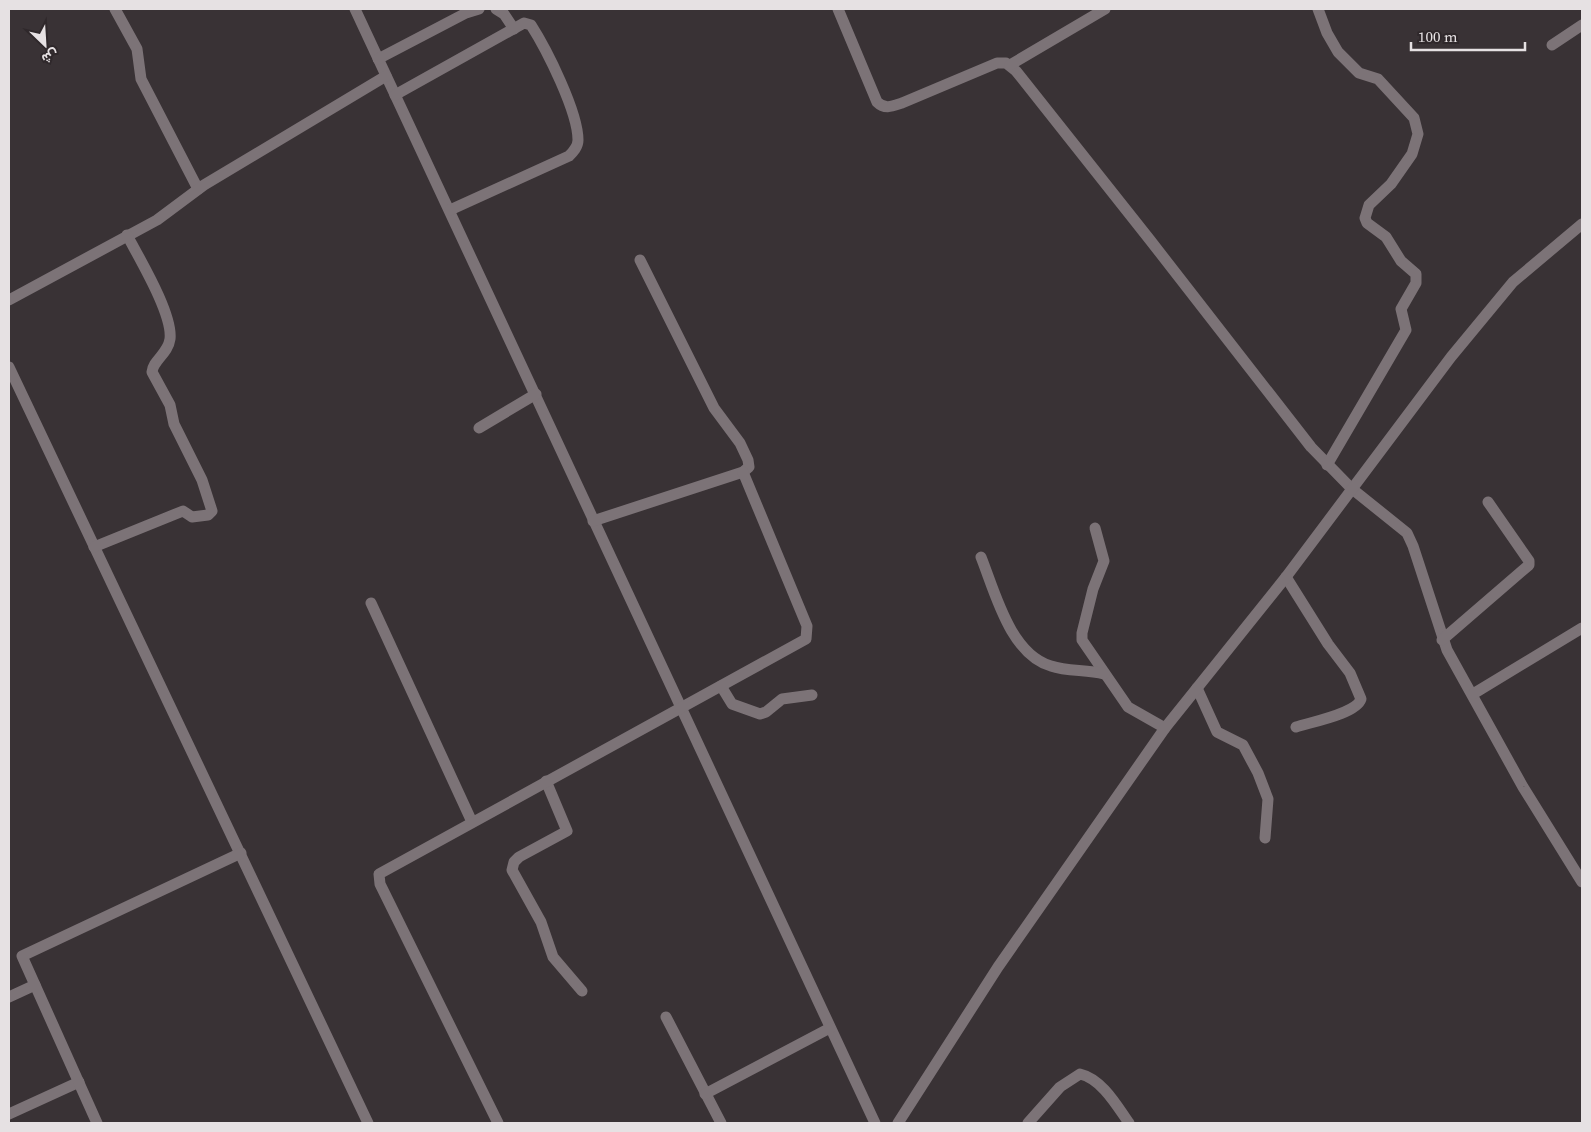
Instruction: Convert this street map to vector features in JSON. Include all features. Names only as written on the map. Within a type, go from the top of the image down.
[{"type":"street","points":[[115,9],[137,49],[141,79],[198,189]]},
{"type":"street","points":[[355,9],[875,1123]]},
{"type":"street","points":[[378,59],[465,11],[479,9]]},
{"type":"street","points":[[496,9],[504,14],[514,29]]},
{"type":"street","points":[[838,9],[878,102],[882,106],[890,107],[902,103],[997,62],[1010,65],[1327,465],[1351,488],[1407,533],[1411,539],[1442,640],[1523,787],[1581,878]]},
{"type":"street","points":[[1010,65],[1105,9]]},
{"type":"street","points":[[1318,9],[1327,33],[1338,52],[1359,73],[1378,79],[1397,97],[1414,118],[1418,134],[1404,168],[1369,204],[1365,218],[1367,224],[1386,237],[1401,261],[1416,274],[1416,283],[1402,309],[1406,330],[1327,465]]},
{"type":"street","points":[[396,95],[524,23],[529,24],[540,39],[568,104],[578,143],[568,156],[450,210]]},
{"type":"street","points":[[1552,45],[1582,25]]},
{"type":"street","points":[[9,300],[157,220],[198,189],[386,76]]},
{"type":"street","points":[[898,1123],[998,967],[1165,728],[1286,577],[1451,357],[1512,282],[1582,224]]},
{"type":"street","points":[[94,547],[183,511],[192,516],[208,515],[212,511],[202,480],[174,424],[170,405],[152,372],[153,366],[169,348],[169,322],[127,235]]},
{"type":"street","points":[[593,521],[748,470],[749,464],[744,452],[714,408],[640,260]]},
{"type":"street","points":[[9,366],[368,1123]]},
{"type":"street","points":[[479,428],[536,394]]},
{"type":"street","points":[[498,1123],[378,878],[380,873],[546,781],[804,642],[808,632],[743,472]]},
{"type":"street","points":[[1442,640],[1529,565],[1529,561],[1488,502]]},
{"type":"street","points":[[1095,528],[1104,561],[1094,589],[1082,636],[1089,653],[1128,707],[1165,728]]},
{"type":"street","points":[[980,557],[1014,635],[1027,652],[1049,666],[1104,674]]},
{"type":"street","points":[[1286,577],[1328,644],[1350,673],[1361,699],[1355,707],[1345,712],[1296,727]]},
{"type":"street","points":[[370,602],[472,822]]},
{"type":"street","points":[[1473,694],[1582,628]]},
{"type":"street","points":[[721,686],[732,704],[760,714],[766,712],[782,699],[812,695]]},
{"type":"street","points":[[1197,688],[1217,732],[1243,745],[1258,773],[1268,799],[1265,838]]},
{"type":"street","points":[[546,781],[567,831],[519,857],[514,862],[512,870],[537,912],[553,957],[582,990]]},
{"type":"street","points":[[97,1123],[22,959],[26,952],[241,853]]},
{"type":"street","points":[[9,997],[35,985]]},
{"type":"street","points":[[666,1018],[721,1123]]},
{"type":"street","points":[[705,1094],[830,1028]]},
{"type":"street","points":[[1028,1123],[1060,1087],[1080,1074],[1089,1077],[1103,1089],[1129,1123]]},
{"type":"street","points":[[9,1114],[79,1082]]}]
